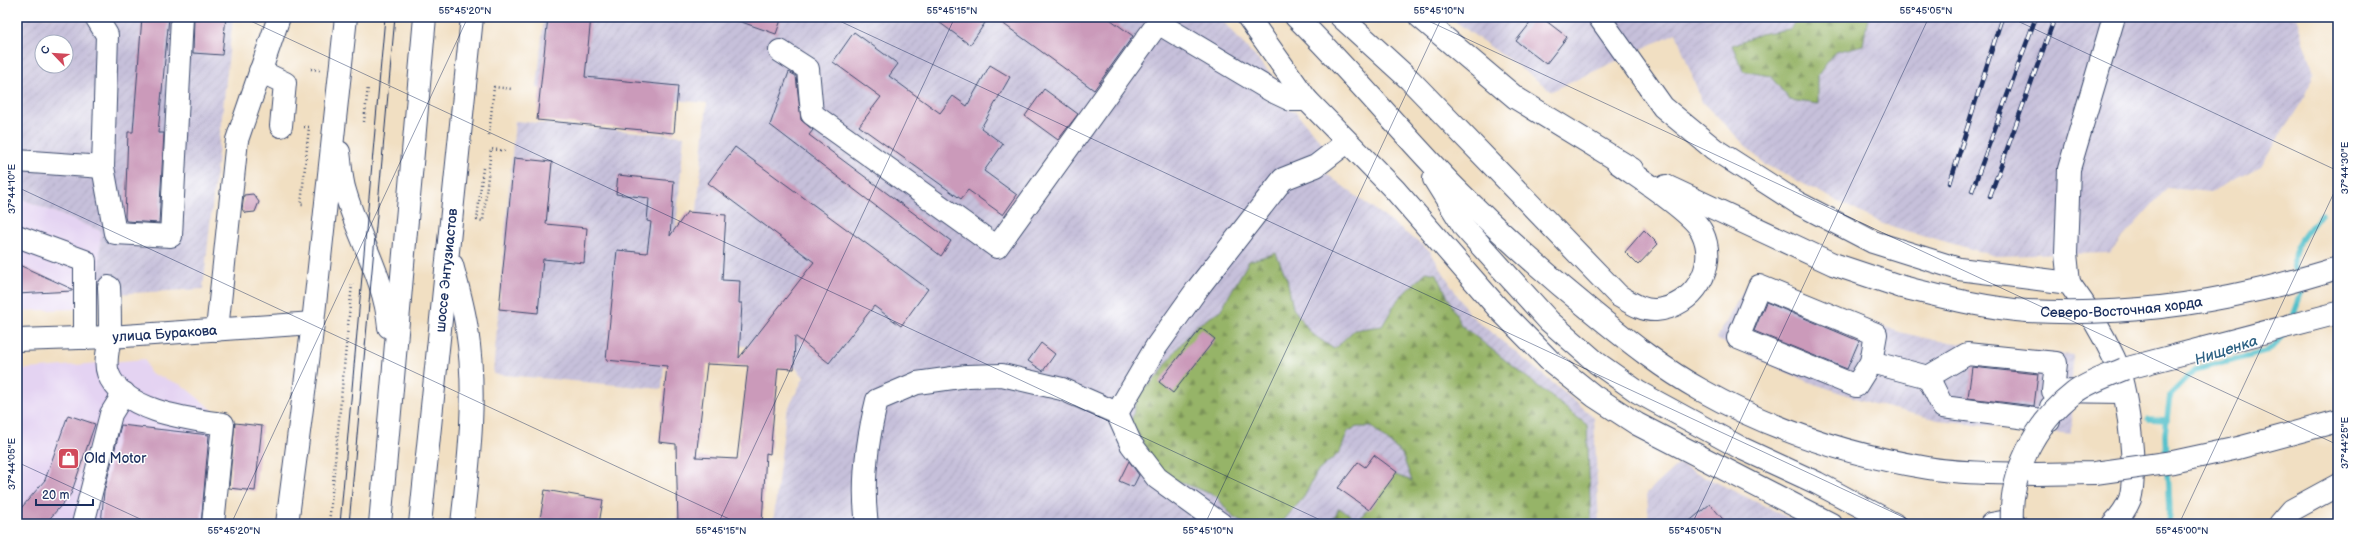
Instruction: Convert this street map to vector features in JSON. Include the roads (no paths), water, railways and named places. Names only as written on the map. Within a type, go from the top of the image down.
[{"type":"main road","points":[[96,17],[107,35],[103,167],[115,233],[171,236],[182,17]]},
{"type":"main road","points":[[216,330],[237,140],[279,17]]},
{"type":"main road","points":[[287,524],[313,323],[346,17]]},
{"type":"main road","points":[[380,524],[425,17]]},
{"type":"main road","name":"шоссе Энтузиастов","points":[[420,524],[472,17]]},
{"type":"main road","points":[[1248,17],[1307,100],[1395,190],[1497,308],[1549,360],[1588,392],[1637,424],[1831,524]]},
{"type":"main road","points":[[1296,17],[1318,38],[1456,188],[1561,286],[1633,345],[1701,390],[1767,422],[1853,451],[1928,468],[1988,473],[2036,474],[2095,473],[2173,462],[2238,448],[2338,421]]},
{"type":"main road","points":[[1302,17],[1318,38]]},
{"type":"main road","points":[[1341,17],[1410,80],[1619,296],[1640,308],[1655,310],[1669,307],[1685,300],[1700,285],[1706,269],[1708,252],[1702,231],[1682,210],[1618,163],[1516,98],[1420,17]]},
{"type":"main road","points":[[1598,17],[1663,107],[1714,149],[1798,202],[1873,242],[1959,268],[2068,283]]},
{"type":"main road","points":[[2113,524],[2122,516],[2130,499],[2134,470],[2123,392],[2115,360],[2086,306],[2068,283],[2066,254],[2069,169],[2114,17]]},
{"type":"main road","points":[[780,52],[808,69],[812,114],[997,247],[1158,23],[1272,91],[1291,100],[1307,100]]},
{"type":"main road","points":[[260,71],[285,83],[281,126]]},
{"type":"main road","points":[[335,118],[344,191],[372,261],[387,306],[393,374]]},
{"type":"main road","points":[[1408,136],[1464,227],[1549,321],[1597,363],[1638,392],[1741,448],[1817,483],[1894,524]]},
{"type":"main road","points":[[1117,413],[1156,348],[1198,288],[1283,179],[1316,166],[1347,142]]},
{"type":"main road","points":[[17,161],[103,167]]},
{"type":"main road","name":"Северо-Восточная хорда","points":[[1618,163],[1833,264],[1902,288],[1965,302],[2026,311],[2107,311],[2170,306],[2253,292],[2338,268]]},
{"type":"main road","points":[[17,236],[85,261],[85,338]]},
{"type":"main road","points":[[448,255],[466,324],[471,367],[469,456],[462,524]]},
{"type":"main road","points":[[1759,286],[1876,334],[1871,362],[1856,386],[1738,338],[1759,286]]},
{"type":"main road","points":[[109,287],[110,337],[107,371],[116,388],[144,406],[174,417],[223,424],[213,524]]},
{"type":"main road","points":[[2012,524],[2012,510],[2020,465],[2042,425],[2075,392],[2124,369],[2338,313]]},
{"type":"main road","name":"улица Буракова","points":[[17,340],[110,337],[313,323]]},
{"type":"main road","points":[[1871,362],[1928,377],[1967,354],[2056,363],[2049,421],[1943,407],[1928,377]]},
{"type":"main road","points":[[867,524],[863,498],[867,453],[877,400],[916,383],[967,376],[1002,375],[1062,389],[1117,413],[1131,444],[1157,478],[1221,524]]},
{"type":"main road","points":[[83,524],[111,414],[124,392]]},
{"type":"main road","points":[[2053,392],[2123,392]]},
{"type":"main road","points":[[2280,524],[2292,510],[2338,486]]},
{"type":"main road","points":[[1991,524],[2002,522],[2016,524]]},
{"type":"waterway","name":"Нищенка","points":[[2299,275],[2295,267],[2294,259],[2296,251],[2304,235],[2321,214]]},
{"type":"waterway","name":"Нищенка","points":[[2292,319],[2305,284]]},
{"type":"waterway","name":"Нищенка","points":[[2166,459],[2165,434],[2170,395],[2195,370],[2265,352],[2284,335]]},
{"type":"waterway","points":[[2148,419],[2167,420]]},
{"type":"waterway","name":"Нищенка","points":[[2167,468],[2169,512],[2168,524]]},
{"type":"tram line","points":[[340,524],[385,17]]},
{"type":"tram line","points":[[349,524],[395,17]]},
{"type":"railway","points":[[1950,183],[2002,17]]},
{"type":"railway","points":[[1972,191],[2036,17]]},
{"type":"railway","points":[[1990,196],[2055,17]]},
{"type":"place","name":"Old Motor","points":[[69,458]]}]
